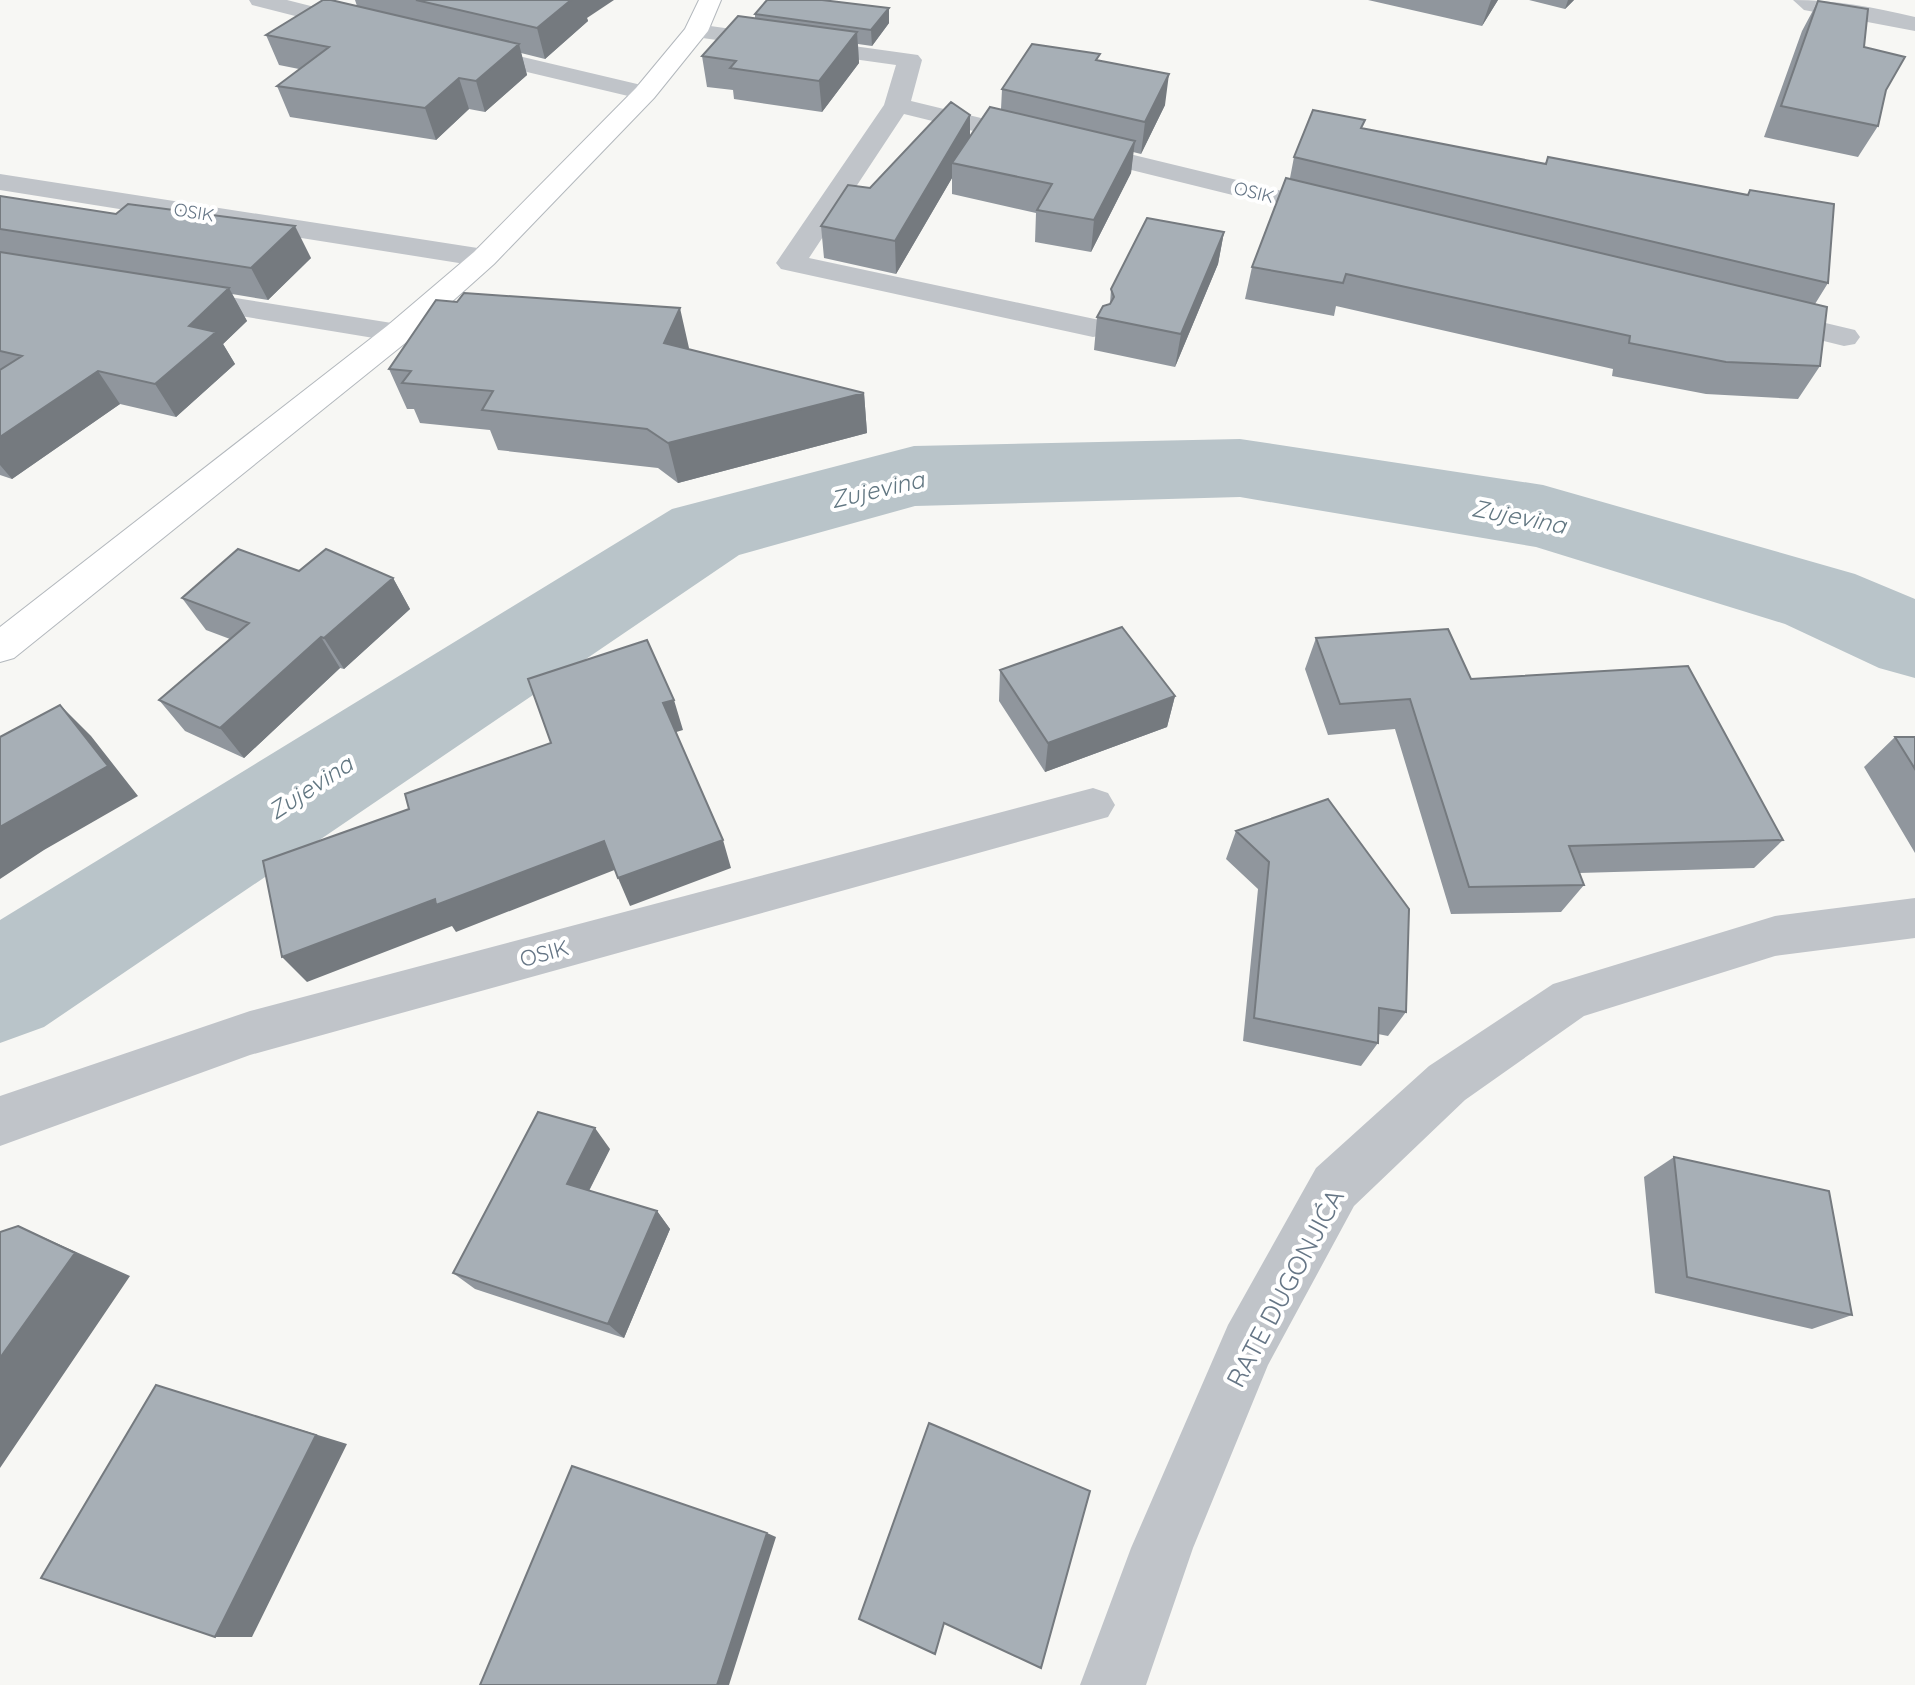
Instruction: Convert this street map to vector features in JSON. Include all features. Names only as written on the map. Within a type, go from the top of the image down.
[{"type":"main road","points":[[0,648],[398,333],[484,258],[645,93],[696,31],[710,0]]},
{"type":"street","points":[[260,0],[391,33]]},
{"type":"street","points":[[1788,0],[1876,14],[1915,24]]},
{"type":"street","points":[[696,31],[910,60],[897,105],[791,263],[1093,328]]},
{"type":"street","points":[[451,47],[645,93]]},
{"type":"street","name":"OSIK","points":[[897,105],[1356,217]]},
{"type":"street","name":"OSIK","points":[[0,182],[484,258]]},
{"type":"street","points":[[153,293],[398,333]]},
{"type":"street","points":[[1737,311],[1844,337]]},
{"type":"street","name":"OSIK","points":[[0,1121],[250,1033],[1093,805]]},
{"type":"street","name":"RATE DUGONJIĆA","points":[[1113,1685],[1162,1548],[1248,1345],[1335,1187],[1447,1083],[1570,999],[1775,936],[1915,918]]},
{"type":"building","points":[[323,0],[519,44],[476,81],[459,78],[425,108],[277,86],[329,47],[266,35]]},
{"type":"building","points":[[416,0],[571,0],[537,28]]},
{"type":"building","points":[[767,0],[822,0],[889,8],[871,30],[755,14]]},
{"type":"building","points":[[1818,1],[1868,9],[1864,47],[1905,57],[1886,90],[1878,126],[1781,106]]},
{"type":"building","points":[[738,16],[857,32],[819,81],[730,68],[736,61],[702,56]]},
{"type":"building","points":[[1032,44],[1100,54],[1096,60],[1169,74],[1145,122],[1002,89]]},
{"type":"building","points":[[951,102],[970,115],[895,241],[821,226],[848,185],[870,188]]},
{"type":"building","points":[[990,107],[1135,141],[1094,220],[1037,210],[1052,184],[952,163]]},
{"type":"building","points":[[1313,110],[1365,120],[1361,128],[1546,164],[1548,157],[1748,195],[1750,190],[1834,204],[1828,283],[1294,157]]},
{"type":"building","points":[[1286,178],[1827,307],[1820,366],[1726,362],[1629,343],[1630,336],[1346,274],[1343,283],[1252,267]]},
{"type":"building","points":[[0,196],[116,214],[128,204],[295,226],[251,268],[0,229]]},
{"type":"building","points":[[1147,218],[1224,232],[1181,334],[1097,317],[1103,306],[1110,304],[1114,297],[1111,289]]},
{"type":"building","points":[[0,252],[229,288],[189,326],[216,332],[155,384],[98,371],[0,437],[0,370],[22,356],[0,351]]},
{"type":"building","points":[[464,293],[680,308],[664,343],[864,393],[668,443],[647,429],[482,410],[493,391],[402,383],[411,371],[389,369],[436,300],[457,302]]},
{"type":"building","points":[[238,549],[299,571],[326,549],[393,578],[324,638],[321,637],[220,728],[159,700],[249,623],[182,598]]},
{"type":"building","points":[[1122,627],[1175,696],[1048,743],[1000,670]]},
{"type":"building","points":[[1448,629],[1471,679],[1688,666],[1783,840],[1569,846],[1584,885],[1469,887],[1410,699],[1340,704],[1316,638]]},
{"type":"building","points":[[647,640],[674,700],[663,703],[723,840],[618,878],[604,841],[436,905],[435,899],[282,957],[263,861],[409,809],[405,794],[551,743],[528,679]]},
{"type":"building","points":[[60,705],[108,766],[0,827],[0,737]]},
{"type":"building","points":[[1895,737],[1915,737],[1915,769]]},
{"type":"building","points":[[1328,799],[1409,909],[1406,1012],[1379,1008],[1378,1043],[1254,1018],[1269,862],[1236,831]]},
{"type":"building","points":[[538,1112],[595,1128],[567,1184],[657,1211],[608,1324],[453,1273]]},
{"type":"building","points":[[1674,1157],[1829,1191],[1852,1315],[1687,1277]]},
{"type":"building","points":[[18,1226],[75,1253],[0,1358],[0,1232]]},
{"type":"building","points":[[156,1385],[316,1435],[215,1637],[41,1578]]},
{"type":"building","points":[[929,1423],[1090,1491],[1041,1668],[944,1623],[935,1654],[859,1619]]},
{"type":"building","points":[[572,1466],[767,1533],[717,1685],[480,1685]]},
{"type":"waterway","name":"Zujevina","points":[[0,987],[706,532],[914,476],[1240,468],[1543,517],[1820,599],[1915,641]]}]
